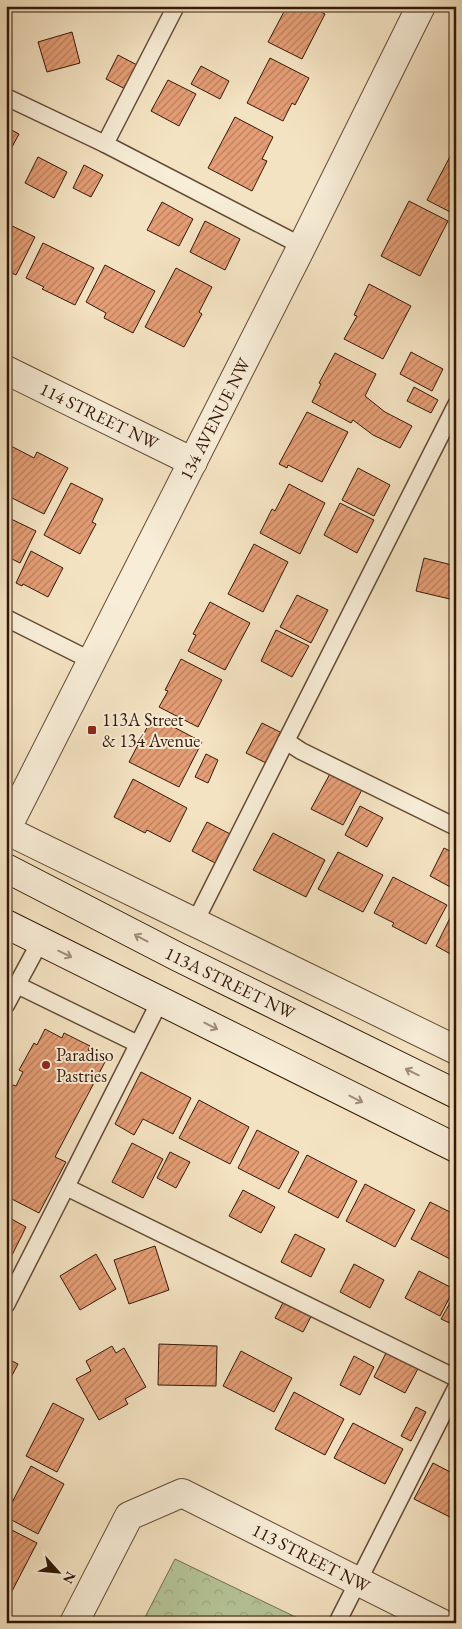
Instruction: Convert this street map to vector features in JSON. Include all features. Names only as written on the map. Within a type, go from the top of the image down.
[{"type":"street","name":"134 AVENUE NW","points":[[6,830],[302,246],[420,6]]},
{"type":"street","name":"114 STREET NW","points":[[6,370],[192,462]]},
{"type":"street","points":[[6,830],[456,1050]]},
{"type":"street","name":"113A STREET NW","points":[[6,868],[178,957],[456,1094]]},
{"type":"street","points":[[6,924],[456,1148]]},
{"type":"street","name":"113 STREET NW","points":[[74,1623],[129,1516],[182,1493],[441,1623]]},
{"type":"lane","points":[[105,144],[176,6]]},
{"type":"lane","points":[[6,97],[105,144],[302,246]]},
{"type":"lane","points":[[195,922],[456,405]]},
{"type":"lane","points":[[6,618],[92,661]]},
{"type":"lane","points":[[286,740],[301,750],[456,827]]},
{"type":"lane","points":[[6,1005],[40,942]]},
{"type":"lane","points":[[16,985],[138,1044]]},
{"type":"lane","points":[[6,1305],[160,1001]]},
{"type":"lane","points":[[66,1187],[456,1378]]},
{"type":"lane","points":[[337,1623],[456,1388]]},
{"type":"green space","points":[[175,1559],[308,1623],[142,1623]]},
{"type":"building","points":[[234,6],[245,6],[242,11]]},
{"type":"building","points":[[287,6],[310,6],[325,14],[302,59],[268,42]]},
{"type":"building","points":[[72,32],[80,63],[47,72],[38,42]]},
{"type":"building","points":[[118,55],[141,67],[129,91],[106,79]]},
{"type":"building","points":[[270,58],[309,78],[295,105],[292,103],[283,121],[247,103]]},
{"type":"building","points":[[201,66],[229,81],[220,99],[191,84]]},
{"type":"building","points":[[168,80],[196,94],[179,126],[151,111]]},
{"type":"building","points":[[235,117],[273,137],[262,159],[267,161],[252,191],[208,168]]},
{"type":"building","points":[[6,127],[19,134],[6,158]]},
{"type":"building","points":[[453,151],[456,153],[456,215],[427,200]]},
{"type":"building","points":[[38,157],[67,172],[54,198],[25,183]]},
{"type":"building","points":[[84,165],[103,175],[91,197],[73,188]]},
{"type":"building","points":[[409,201],[448,221],[420,276],[381,256]]},
{"type":"building","points":[[162,202],[193,219],[179,246],[147,230]]},
{"type":"building","points":[[205,221],[240,239],[225,270],[190,252]]},
{"type":"building","points":[[6,223],[35,237],[16,275],[6,270]]},
{"type":"building","points":[[43,243],[94,268],[75,305],[42,289],[44,287],[26,278]]},
{"type":"building","points":[[105,265],[155,291],[133,333],[104,318],[106,313],[86,302]]},
{"type":"building","points":[[176,268],[212,287],[199,312],[202,314],[184,347],[145,327]]},
{"type":"building","points":[[369,284],[411,306],[383,359],[344,339],[357,316],[354,315]]},
{"type":"building","points":[[411,352],[443,369],[432,391],[400,374]]},
{"type":"building","points":[[335,353],[376,374],[365,396],[385,412],[412,426],[400,448],[373,435],[353,420],[351,423],[312,402],[321,384],[319,383]]},
{"type":"building","points":[[414,387],[438,400],[431,413],[407,401]]},
{"type":"building","points":[[307,412],[348,432],[322,482],[288,465],[287,468],[279,464]]},
{"type":"building","points":[[11,446],[34,458],[37,452],[68,468],[44,514],[6,495],[6,456]]},
{"type":"building","points":[[358,468],[390,485],[374,516],[342,500]]},
{"type":"building","points":[[71,483],[103,499],[92,522],[96,524],[80,554],[44,535]]},
{"type":"building","points":[[289,484],[325,503],[300,554],[260,533],[272,509],[275,511]]},
{"type":"building","points":[[456,502],[456,513],[451,510]]},
{"type":"building","points":[[340,503],[374,520],[357,553],[324,535]]},
{"type":"building","points":[[9,518],[36,531],[20,563],[6,556],[6,523]]},
{"type":"building","points":[[254,544],[288,562],[263,612],[228,594]]},
{"type":"building","points":[[31,551],[63,568],[48,597],[23,584],[22,586],[16,583]]},
{"type":"building","points":[[424,558],[456,566],[456,592],[454,600],[416,591]]},
{"type":"building","points":[[297,595],[328,610],[311,643],[280,627]]},
{"type":"building","points":[[210,602],[250,623],[225,670],[188,651],[196,635],[193,634]]},
{"type":"building","points":[[276,630],[309,646],[292,677],[261,661]]},
{"type":"building","points":[[181,659],[222,680],[198,727],[159,707],[168,691],[165,690]]},
{"type":"building","points":[[153,716],[202,742],[179,787],[129,762]]},
{"type":"building","points":[[262,723],[284,734],[268,764],[246,753]]},
{"type":"building","points":[[206,754],[218,760],[208,783],[195,777]]},
{"type":"building","points":[[332,770],[364,786],[343,825],[311,809]]},
{"type":"building","points":[[133,779],[187,808],[170,842],[147,830],[145,833],[114,817]]},
{"type":"building","points":[[360,806],[383,818],[367,847],[345,835]]},
{"type":"building","points":[[207,822],[234,836],[219,865],[192,851]]},
{"type":"building","points":[[273,833],[325,860],[306,897],[253,870]]},
{"type":"building","points":[[444,848],[456,854],[456,890],[430,876]]},
{"type":"building","points":[[338,852],[383,875],[363,912],[318,889]]},
{"type":"building","points":[[393,877],[447,905],[426,944],[392,926],[394,923],[374,913]]},
{"type":"building","points":[[454,910],[456,911],[456,957],[436,946]]},
{"type":"building","points":[[45,1029],[62,1038],[64,1033],[90,1046],[88,1050],[106,1060],[55,1157],[66,1162],[39,1213],[6,1196],[6,1097],[13,1085],[16,1086],[23,1072],[19,1070],[34,1043],[37,1045]]},
{"type":"building","points":[[141,1072],[191,1098],[173,1134],[143,1119],[134,1135],[115,1124]]},
{"type":"building","points":[[199,1100],[249,1127],[230,1164],[179,1138]]},
{"type":"building","points":[[257,1130],[299,1152],[279,1189],[238,1168]]},
{"type":"building","points":[[132,1143],[163,1159],[143,1198],[112,1182]]},
{"type":"building","points":[[170,1152],[190,1162],[176,1188],[157,1178]]},
{"type":"building","points":[[307,1155],[357,1181],[338,1218],[288,1192]]},
{"type":"building","points":[[365,1184],[415,1210],[395,1247],[346,1221]]},
{"type":"building","points":[[243,1190],[275,1207],[261,1233],[229,1216]]},
{"type":"building","points":[[430,1202],[456,1215],[456,1262],[411,1239]]},
{"type":"building","points":[[6,1216],[26,1227],[12,1255],[6,1252]]},
{"type":"building","points":[[295,1234],[325,1249],[311,1277],[281,1262]]},
{"type":"building","points":[[155,1246],[169,1290],[129,1304],[114,1260]]},
{"type":"building","points":[[96,1254],[116,1289],[80,1310],[60,1276]]},
{"type":"building","points":[[354,1264],[384,1280],[370,1308],[340,1292]]},
{"type":"building","points":[[419,1271],[454,1289],[440,1316],[405,1298]]},
{"type":"building","points":[[456,1292],[456,1326],[441,1319]]},
{"type":"building","points":[[286,1297],[314,1311],[303,1332],[275,1318]]},
{"type":"building","points":[[159,1344],[217,1346],[216,1386],[158,1385]]},
{"type":"building","points":[[112,1346],[116,1353],[124,1348],[146,1387],[125,1399],[128,1404],[99,1420],[76,1379],[91,1371],[86,1361]]},
{"type":"building","points":[[389,1347],[421,1363],[405,1393],[374,1377]]},
{"type":"building","points":[[241,1351],[292,1378],[274,1412],[223,1386]]},
{"type":"building","points":[[354,1356],[374,1367],[360,1395],[340,1385]]},
{"type":"building","points":[[6,1358],[18,1364],[6,1387]]},
{"type":"building","points":[[294,1392],[344,1419],[325,1455],[275,1429]]},
{"type":"building","points":[[53,1403],[84,1419],[57,1472],[26,1456]]},
{"type":"building","points":[[416,1407],[426,1412],[411,1441],[401,1436]]},
{"type":"building","points":[[353,1423],[403,1449],[385,1484],[334,1458]]},
{"type":"building","points":[[433,1463],[456,1475],[456,1520],[414,1499]]},
{"type":"building","points":[[31,1466],[64,1484],[38,1534],[6,1517]]},
{"type":"building","points":[[6,1527],[37,1543],[11,1593],[6,1590]]},
{"type":"place","name":"113A Street & 134 Avenue","points":[[92,730]]},
{"type":"place","name":"Paradiso Pastries","points":[[46,1065]]}]
